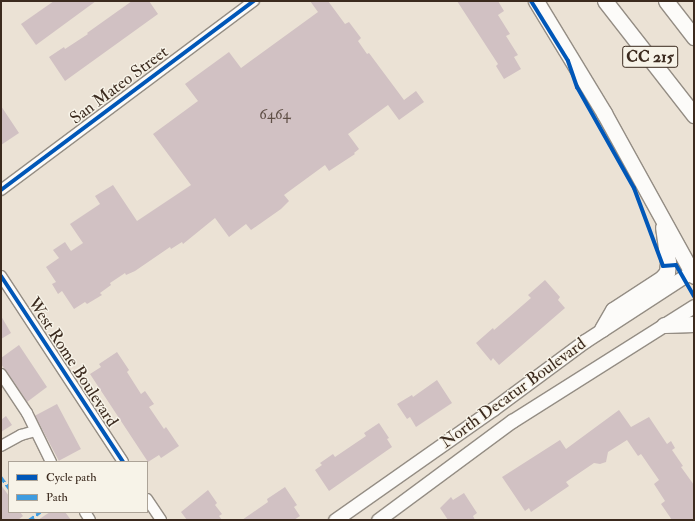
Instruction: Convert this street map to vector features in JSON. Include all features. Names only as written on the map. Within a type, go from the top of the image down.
[{"type":"highway","points":[[536,1],[604,113],[693,273]]},
{"type":"highway","name":"CC 215","points":[[605,1],[694,115]]},
{"type":"highway","name":"CC 215","points":[[666,1],[694,37]]},
{"type":"highway","points":[[602,329],[613,310],[662,278],[667,272],[668,262],[662,218]]},
{"type":"highway","points":[[664,325],[694,324]]},
{"type":"main road","name":"North Decatur Boulevard","points":[[336,520],[498,406],[602,329],[693,273]]},
{"type":"main road","name":"North Decatur Boulevard","points":[[378,520],[512,421],[694,306]]},
{"type":"street","name":"San Mateo Street","points":[[1,190],[254,1]]},
{"type":"street","name":"West Rome Boulevard","points":[[1,276],[122,461]]},
{"type":"street","points":[[1,374],[22,405],[50,461]]},
{"type":"street","points":[[1,446],[21,435],[35,431]]},
{"type":"street","points":[[148,500],[161,520]]},
{"type":"building","points":[[54,1],[96,1],[36,45],[21,24]]},
{"type":"building","points":[[132,1],[149,1],[158,14],[65,81],[49,57],[64,47],[65,49],[88,34],[87,33]]},
{"type":"building","points":[[310,1],[328,1],[345,24],[349,22],[361,38],[358,41],[367,54],[369,53],[404,100],[416,91],[424,102],[399,120],[388,105],[348,134],[359,149],[354,153],[355,154],[329,171],[325,165],[284,195],[289,201],[281,209],[251,230],[246,224],[229,237],[215,218],[183,244],[182,242],[171,249],[170,247],[135,271],[126,275],[125,273],[110,283],[111,285],[100,293],[102,295],[87,304],[85,302],[74,309],[62,291],[58,294],[52,284],[56,282],[46,267],[59,258],[53,250],[65,242],[71,251],[83,243],[70,224],[100,204],[95,196],[113,185],[137,221],[191,185],[153,134],[198,101],[185,84],[229,52],[241,68],[318,12]]},
{"type":"building","points":[[457,1],[498,1],[504,11],[498,15],[510,34],[506,36],[518,55],[514,57],[521,69],[504,79],[496,66],[498,64]]},
{"type":"building","points":[[1,106],[19,133],[1,145]]},
{"type":"building","points":[[545,280],[560,297],[558,300],[565,308],[499,365],[493,358],[491,361],[476,343],[493,328],[494,330],[531,298],[528,295]]},
{"type":"building","points":[[1,316],[11,333],[1,339]]},
{"type":"building","points":[[19,345],[47,387],[27,402],[1,364],[1,358]]},
{"type":"building","points":[[117,352],[129,370],[127,372],[141,394],[145,391],[154,404],[149,407],[164,429],[166,427],[179,446],[161,458],[159,455],[148,462],[90,374],[101,367],[99,364]]},
{"type":"building","points":[[437,380],[452,403],[416,427],[410,417],[407,419],[397,404],[412,395],[413,397]]},
{"type":"building","points":[[57,404],[81,449],[59,461],[35,416]]},
{"type":"building","points":[[619,410],[631,427],[649,417],[667,444],[671,441],[675,448],[672,450],[683,466],[681,467],[694,485],[694,520],[672,520],[661,504],[665,501],[654,484],[659,480],[641,454],[638,456],[627,440],[608,452],[606,462],[600,464],[594,463],[566,482],[569,486],[531,512],[529,508],[525,511],[502,477],[560,440],[566,449]]},
{"type":"building","points":[[6,416],[12,425],[1,432],[1,420]]},
{"type":"building","points":[[379,423],[389,438],[387,439],[392,447],[329,491],[315,470],[322,465],[320,463],[333,454],[335,457],[366,436],[364,433]]},
{"type":"building","points":[[1,485],[8,495],[8,513],[21,513],[23,516],[18,520],[1,520]]},
{"type":"building","points":[[285,487],[297,505],[294,507],[300,516],[294,520],[242,520],[268,502],[267,499]]},
{"type":"building","points":[[208,490],[217,503],[215,505],[222,514],[219,516],[222,520],[187,520],[181,512]]},
{"type":"building","points":[[464,493],[477,513],[473,516],[475,520],[448,520],[440,508],[451,497],[453,500]]},
{"type":"building","points":[[48,513],[66,513],[71,520],[38,520]]},
{"type":"marked path","points":[[1,477],[8,487]]},
{"type":"marked path","points":[[29,520],[39,513]]},
{"type":"cycle path","points":[[1,190],[254,1]]},
{"type":"cycle path","points":[[531,1],[568,61],[577,87],[634,188],[663,266],[676,265],[694,296]]},
{"type":"cycle path","points":[[1,276],[122,461]]}]
